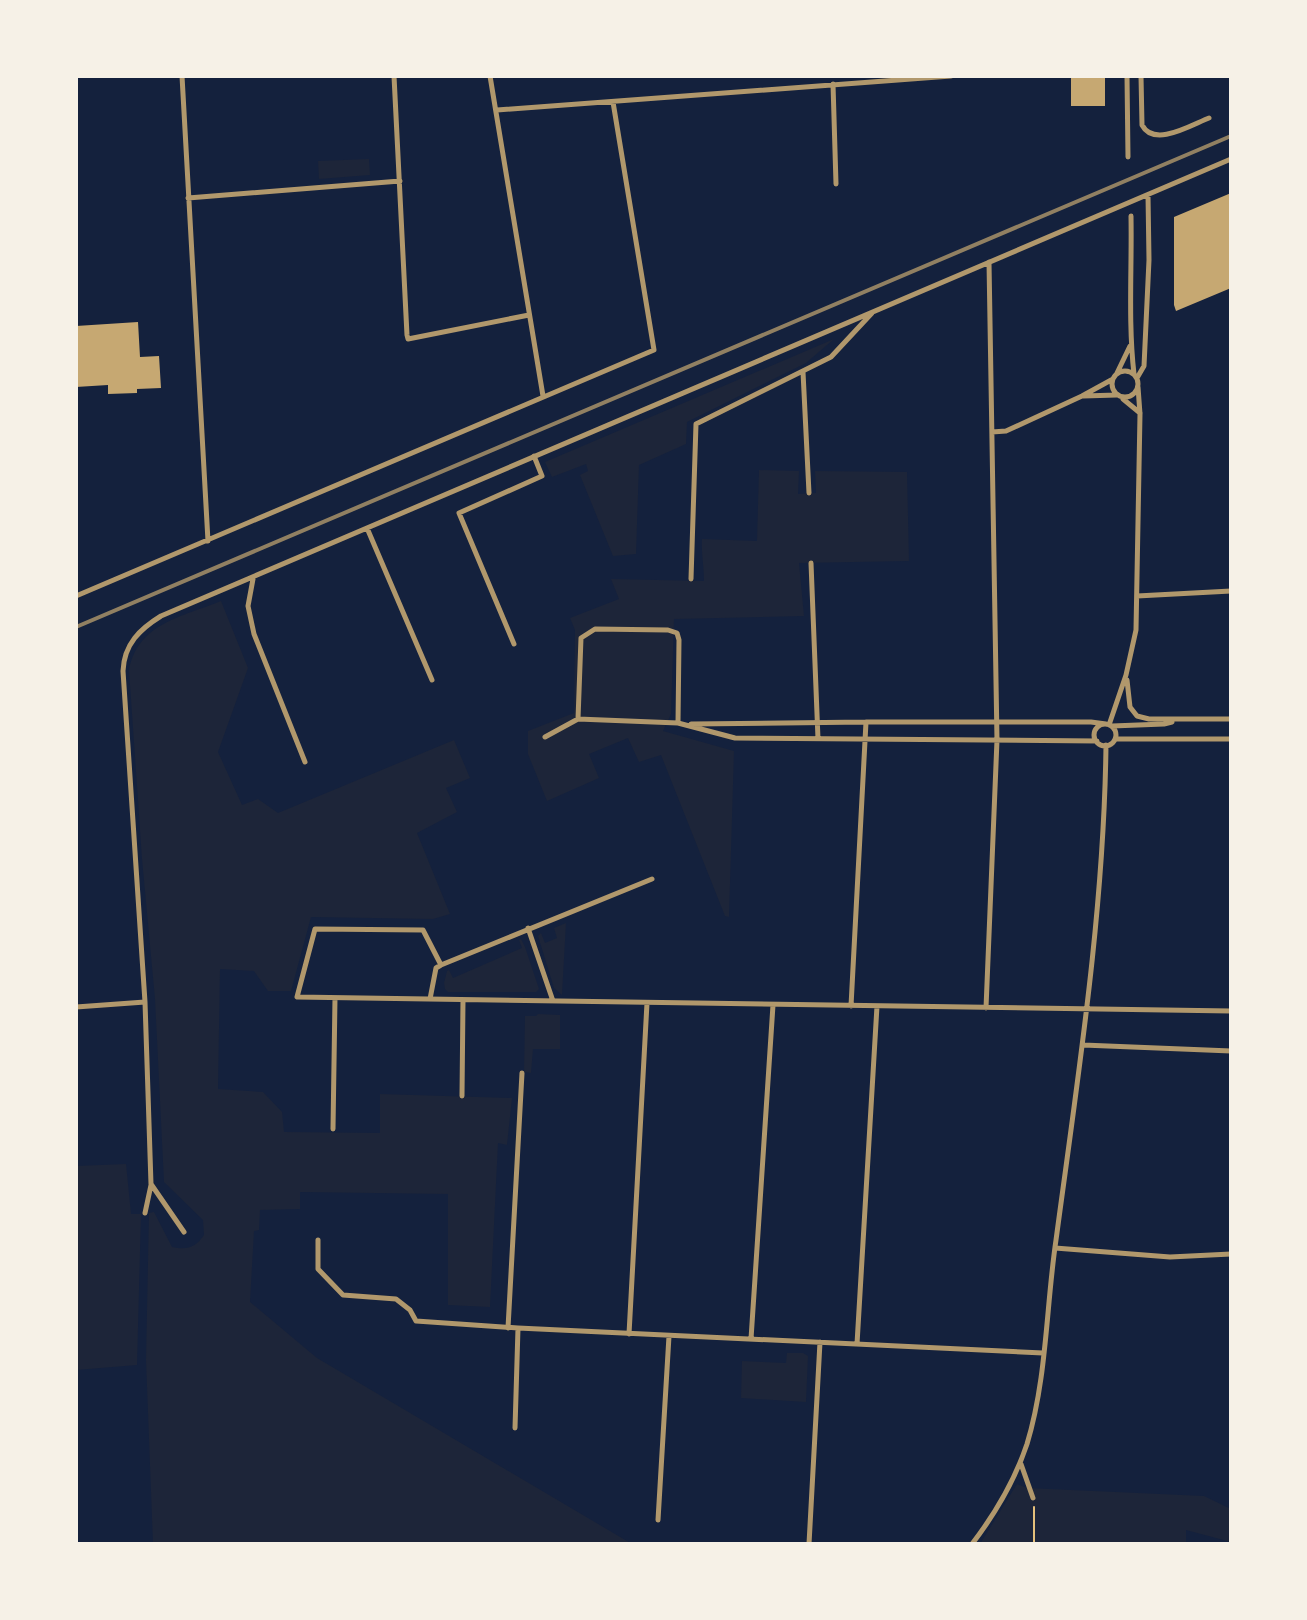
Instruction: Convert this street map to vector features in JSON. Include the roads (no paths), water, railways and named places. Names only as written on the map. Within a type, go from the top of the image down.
[{"type":"street","points":[[182,76],[208,541]]},
{"type":"street","points":[[394,76],[408,339],[529,315]]},
{"type":"street","points":[[490,76],[543,396]]},
{"type":"street","points":[[497,110],[951,76]]},
{"type":"street","points":[[1127,76],[1128,157]]},
{"type":"street","points":[[1141,76],[1142,125],[1145,131],[1162,136],[1209,118]]},
{"type":"street","points":[[833,84],[836,184]]},
{"type":"street","points":[[76,596],[654,350],[613,102]]},
{"type":"street","points":[[145,1213],[151,1184],[145,1002],[123,671],[124,658],[135,635],[161,616],[1231,159]]},
{"type":"street","points":[[188,198],[400,181]]},
{"type":"street","points":[[1136,376],[1144,366],[1149,260],[1148,195]]},
{"type":"street","points":[[1109,725],[1126,675],[1136,630],[1140,414],[1131,345],[1131,216]]},
{"type":"street","points":[[986,1008],[997,740],[989,262]]},
{"type":"street","points":[[691,579],[696,424],[831,357],[876,310]]},
{"type":"street","points":[[1131,345],[1112,388],[1140,414]]},
{"type":"street","points":[[992,432],[1006,431],[1082,396],[1124,371],[1136,376]]},
{"type":"street","points":[[803,372],[809,493]]},
{"type":"street","points":[[1082,396],[1134,394],[1138,387]]},
{"type":"street","points":[[514,644],[459,513],[542,476],[534,456]]},
{"type":"street","points":[[367,528],[432,680]]},
{"type":"street","points":[[811,563],[818,739]]},
{"type":"street","points":[[253,578],[248,606],[254,634],[305,762]]},
{"type":"street","points":[[1137,596],[1231,591]]},
{"type":"street","points":[[578,719],[581,638],[595,629],[668,630],[677,633],[679,640],[680,723]]},
{"type":"street","points":[[1126,675],[1130,707],[1137,716],[1149,719],[1231,719]]},
{"type":"street","points":[[545,737],[578,719],[680,723],[1091,722],[1109,725],[1116,732],[1115,739],[1106,745],[1097,741],[735,738],[680,723]]},
{"type":"street","points":[[1097,741],[1095,731],[1101,725],[1164,724],[1180,719]]},
{"type":"street","points":[[851,1006],[866,722]]},
{"type":"street","points":[[1115,739],[1231,739]]},
{"type":"street","points":[[972,1544],[988,1522],[1020,1463],[1036,1407],[1083,1045],[1102,838],[1106,745]]},
{"type":"street","points":[[430,999],[436,968],[441,965],[652,879]]},
{"type":"street","points":[[528,928],[553,1001]]},
{"type":"street","points":[[441,965],[423,930],[315,929],[297,997],[1231,1011]]},
{"type":"street","points":[[333,1129],[335,998]]},
{"type":"street","points":[[462,1096],[463,1000]]},
{"type":"street","points":[[76,1007],[145,1002]]},
{"type":"street","points":[[629,1334],[647,1003]]},
{"type":"street","points":[[751,1339],[773,1005]]},
{"type":"street","points":[[857,1344],[877,1006]]},
{"type":"street","points":[[1083,1045],[1231,1051]]},
{"type":"street","points":[[508,1328],[522,1073]]},
{"type":"street","points":[[151,1184],[184,1232]]},
{"type":"street","points":[[318,1240],[318,1269],[343,1295],[396,1299],[410,1310],[416,1321],[1043,1353]]},
{"type":"street","points":[[1055,1248],[1170,1257],[1231,1254]]},
{"type":"street","points":[[515,1428],[518,1328]]},
{"type":"street","points":[[658,1520],[669,1336]]},
{"type":"street","points":[[809,1544],[820,1342]]},
{"type":"street","points":[[1020,1463],[1033,1498]]},
{"type":"railway","points":[[76,627],[1231,136]]}]
